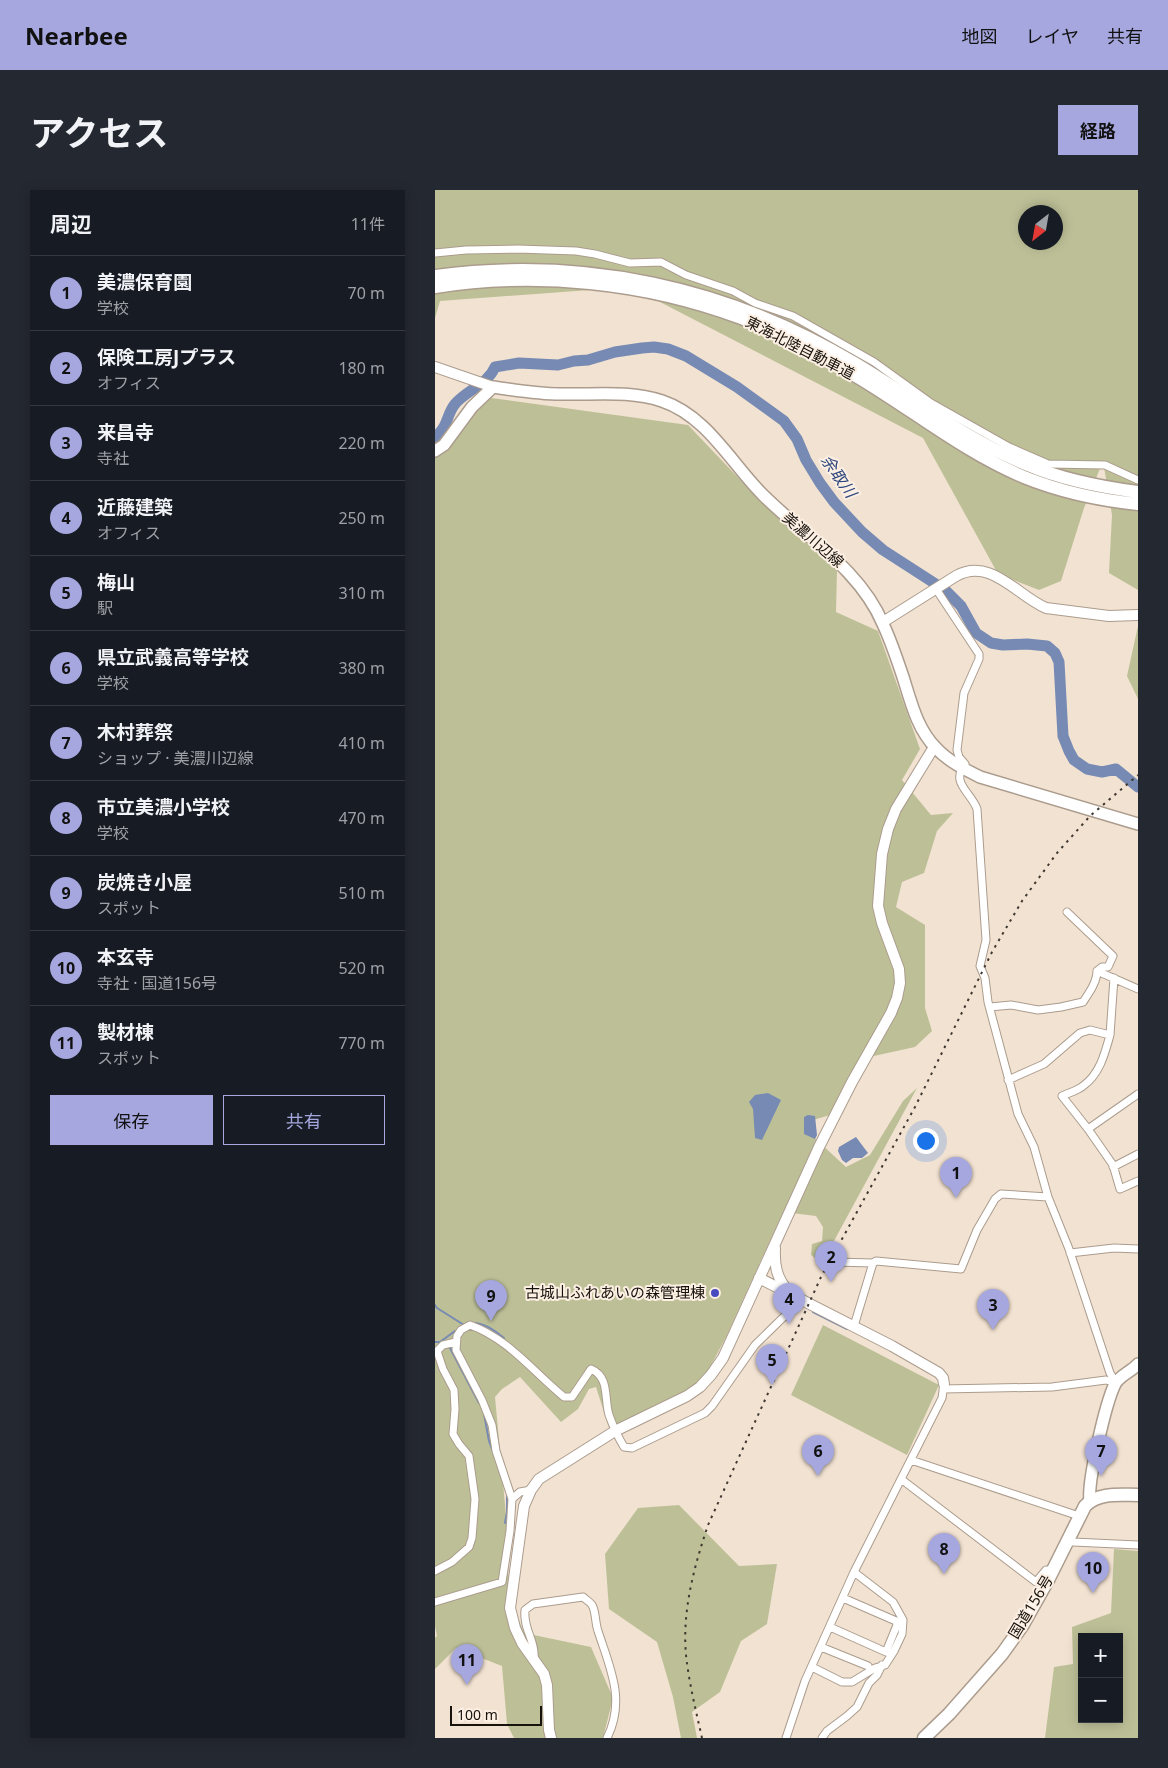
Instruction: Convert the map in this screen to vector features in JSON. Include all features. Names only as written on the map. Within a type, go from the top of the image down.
[{"type":"highway","name":"東海北陸自動車道","points":[[435,276],[485,271],[539,270],[577,272],[659,284],[707,297],[766,319],[818,343],[854,363],[962,432],[997,451],[1028,465],[1071,480],[1138,492]]},
{"type":"highway","name":"東海北陸自動車道","points":[[435,287],[510,280],[551,281],[619,287],[668,296],[706,307],[741,318],[816,354],[896,401],[963,444],[1023,476],[1070,492],[1100,499],[1138,504]]},
{"type":"highway","points":[[1090,1501],[1105,1496],[1138,1495]]},
{"type":"highway","name":"国道156号","points":[[924,1738],[949,1714],[1002,1654],[1034,1607],[1069,1540],[1079,1516],[1090,1501]]},
{"type":"main road","points":[[435,451],[444,445],[472,407],[485,385]]},
{"type":"main road","name":"美濃川辺線","points":[[485,385],[560,394],[642,396],[662,401],[683,411],[709,433],[762,495],[846,570],[865,591],[883,622],[917,722],[934,747],[962,768],[980,777],[1138,824]]},
{"type":"main road","points":[[1090,1501],[1090,1479],[1109,1402],[1116,1383],[1138,1364]]},
{"type":"street","points":[[435,253],[466,250],[518,249],[576,251],[630,263],[661,262],[686,275],[733,291],[755,303],[793,316],[875,362],[931,402],[1009,447],[1048,464],[1105,465],[1138,480]]},
{"type":"street","points":[[435,368],[485,385]]},
{"type":"street","points":[[883,622],[963,572],[973,570],[995,575],[1036,604],[1045,608],[1109,616],[1138,615]]},
{"type":"street","points":[[939,587],[979,654],[979,659],[964,693],[957,750],[959,757],[965,764],[958,777],[962,787],[974,801],[977,809],[986,940],[980,966],[985,978],[989,1007],[1018,1114],[1034,1147],[1048,1197],[1070,1253],[1110,1373],[1116,1383]]},
{"type":"street","points":[[551,1738],[547,1685],[544,1674],[522,1643],[515,1628],[510,1608],[524,1506],[531,1490],[539,1479],[615,1431],[687,1396],[711,1376],[723,1358],[819,1147],[852,1082],[891,1013],[897,998],[900,983],[899,969],[882,923],[879,906],[883,854],[888,829],[895,809],[934,747]]},
{"type":"street","points":[[989,1007],[1011,1005],[1038,1010],[1083,1002],[1097,976],[1097,971],[1102,967],[1108,967],[1113,956],[1067,912]]},
{"type":"street","points":[[1097,971],[1138,989]]},
{"type":"street","points":[[1114,978],[1110,1035],[1103,1060],[1095,1073],[1083,1086],[1062,1096],[1088,1129],[1113,1166],[1120,1189],[1138,1182]]},
{"type":"street","points":[[1008,1080],[1044,1064],[1080,1032],[1090,1030],[1110,1035]]},
{"type":"street","points":[[1088,1129],[1138,1094]]},
{"type":"street","points":[[1113,1166],[1138,1154]]},
{"type":"street","points":[[834,1262],[873,1263],[876,1261],[961,1269],[977,1230],[995,1199],[1001,1194],[1048,1197]]},
{"type":"street","points":[[775,1242],[774,1260],[777,1275],[791,1295]]},
{"type":"street","points":[[1070,1253],[1114,1248],[1138,1249]]},
{"type":"street","points":[[854,1326],[873,1263]]},
{"type":"street","points":[[759,1278],[892,1346],[939,1373],[943,1378],[942,1398],[854,1572],[805,1681],[785,1738]]},
{"type":"street","points":[[435,1602],[502,1582],[510,1531],[513,1499],[496,1451],[491,1425],[482,1400],[456,1350],[455,1342],[461,1330],[470,1325],[483,1330],[516,1351],[564,1398],[572,1397],[591,1369],[596,1371],[604,1384],[608,1413],[615,1431],[624,1448],[632,1448],[705,1413],[755,1345],[801,1300]]},
{"type":"street","points":[[435,1571],[452,1562],[466,1551],[472,1538],[475,1499],[469,1456],[453,1434],[454,1390],[443,1369],[437,1351],[443,1346],[455,1342]]},
{"type":"street","points":[[943,1387],[1052,1388],[1106,1380],[1116,1383]]},
{"type":"street","points":[[911,1460],[1079,1516]]},
{"type":"street","points":[[901,1479],[1036,1582],[1046,1570],[1053,1570]]},
{"type":"street","points":[[513,1499],[519,1492],[531,1490]]},
{"type":"street","points":[[1069,1540],[1073,1542],[1138,1545]]},
{"type":"street","points":[[812,1667],[842,1682],[852,1682],[875,1668],[885,1665],[902,1634],[903,1620],[893,1602],[854,1572]]},
{"type":"street","points":[[534,1658],[535,1652],[524,1621],[525,1610],[533,1604],[583,1597],[592,1605],[596,1626],[610,1665],[616,1706],[614,1722],[607,1738]]},
{"type":"street","points":[[830,1627],[886,1652],[897,1625],[896,1622],[843,1598]]},
{"type":"street","points":[[822,1738],[827,1731],[857,1707],[869,1682],[877,1675],[893,1645],[890,1642]]},
{"type":"street","points":[[821,1647],[868,1666]]},
{"type":"green space","points":[[435,190],[1138,190],[1138,590],[1109,573],[1112,515],[1103,461],[1084,508],[1061,581],[1039,590],[998,574],[923,438],[631,287],[440,301],[435,318]]},
{"type":"green space","points":[[484,397],[688,425],[749,489],[837,570],[836,612],[878,631],[920,749],[902,780],[931,815],[953,813],[937,831],[924,873],[902,882],[896,907],[925,925],[925,1008],[932,1031],[915,1047],[860,1059],[830,1115],[810,1121],[807,1131],[846,1167],[870,1155],[903,1101],[917,1088],[822,1263],[811,1255],[812,1244],[822,1241],[823,1227],[816,1216],[783,1212],[726,1337],[707,1373],[693,1388],[611,1434],[596,1387],[589,1389],[578,1409],[561,1422],[520,1377],[502,1389],[495,1397],[507,1526],[509,1596],[524,1633],[591,1647],[613,1698],[603,1738],[514,1738],[507,1724],[502,1666],[456,1648],[435,1669],[435,1638],[437,1636],[435,1626],[435,434],[448,430]]},
{"type":"green space","points":[[1138,626],[1138,699],[1127,676]]},
{"type":"green space","points":[[823,1325],[939,1385],[907,1455],[791,1395]]},
{"type":"green space","points":[[679,1505],[739,1566],[777,1564],[767,1624],[741,1641],[720,1692],[692,1712],[697,1738],[681,1738],[673,1697],[657,1642],[609,1609],[605,1554],[638,1508]]},
{"type":"green space","points":[[1114,1549],[1138,1551],[1138,1738],[1045,1738],[1054,1667],[1073,1664],[1072,1627],[1111,1613]]},
{"type":"water","points":[[768,1093],[781,1100],[762,1140],[755,1138],[753,1109],[749,1102],[755,1095]]},
{"type":"water","points":[[808,1115],[815,1116],[817,1135],[815,1139],[804,1134],[804,1117]]},
{"type":"water","points":[[856,1137],[868,1153],[862,1158],[853,1158],[846,1163],[842,1160],[838,1151],[839,1147]]},
{"type":"waterway","name":"余取川","points":[[435,437],[443,429],[455,404],[487,378],[495,367],[519,363],[558,365],[588,360],[615,352],[654,347],[668,349],[686,356],[737,387],[784,421],[797,439],[806,460],[820,483],[834,502],[862,532],[883,550],[945,590],[961,606],[976,633],[991,643],[1047,646],[1055,653],[1059,662],[1063,736],[1074,760],[1087,769],[1102,772],[1116,769],[1138,787]]},
{"type":"waterway","points":[[435,1305],[464,1325]]},
{"type":"waterway","points":[[813,1312],[847,1329]]},
{"type":"waterway","points":[[473,1323],[486,1326],[504,1338]]},
{"type":"waterway","points":[[435,1342],[440,1342],[455,1331]]},
{"type":"waterway","points":[[450,1348],[479,1403]]},
{"type":"waterway","points":[[484,1414],[489,1441],[496,1460]]},
{"type":"waterway","points":[[505,1523],[507,1495]]},
{"type":"railway","points":[[702,1738],[689,1676],[685,1639],[690,1589],[708,1525],[821,1277],[915,1107],[992,952],[1022,901],[1057,853],[1090,816],[1138,775]]},
{"type":"place","name":"美濃保育園","points":[[956,1198]]},
{"type":"place","name":"保険工房Jプラス","points":[[831,1282]]},
{"type":"place","name":"古城山ふれあいの森管理棟","points":[[715,1293]]},
{"type":"place","name":"炭焼き小屋","points":[[491,1321]]},
{"type":"place","name":"近藤建築","points":[[789,1324]]},
{"type":"place","name":"来昌寺","points":[[993,1330]]},
{"type":"place","name":"梅山","points":[[772,1385]]},
{"type":"place","name":"県立武義高等学校","points":[[818,1476]]},
{"type":"place","name":"木村葬祭","points":[[1101,1476]]},
{"type":"place","name":"市立美濃小学校","points":[[944,1574]]},
{"type":"place","name":"本玄寺","points":[[1093,1593]]},
{"type":"place","name":"製材棟","points":[[467,1685]]}]
